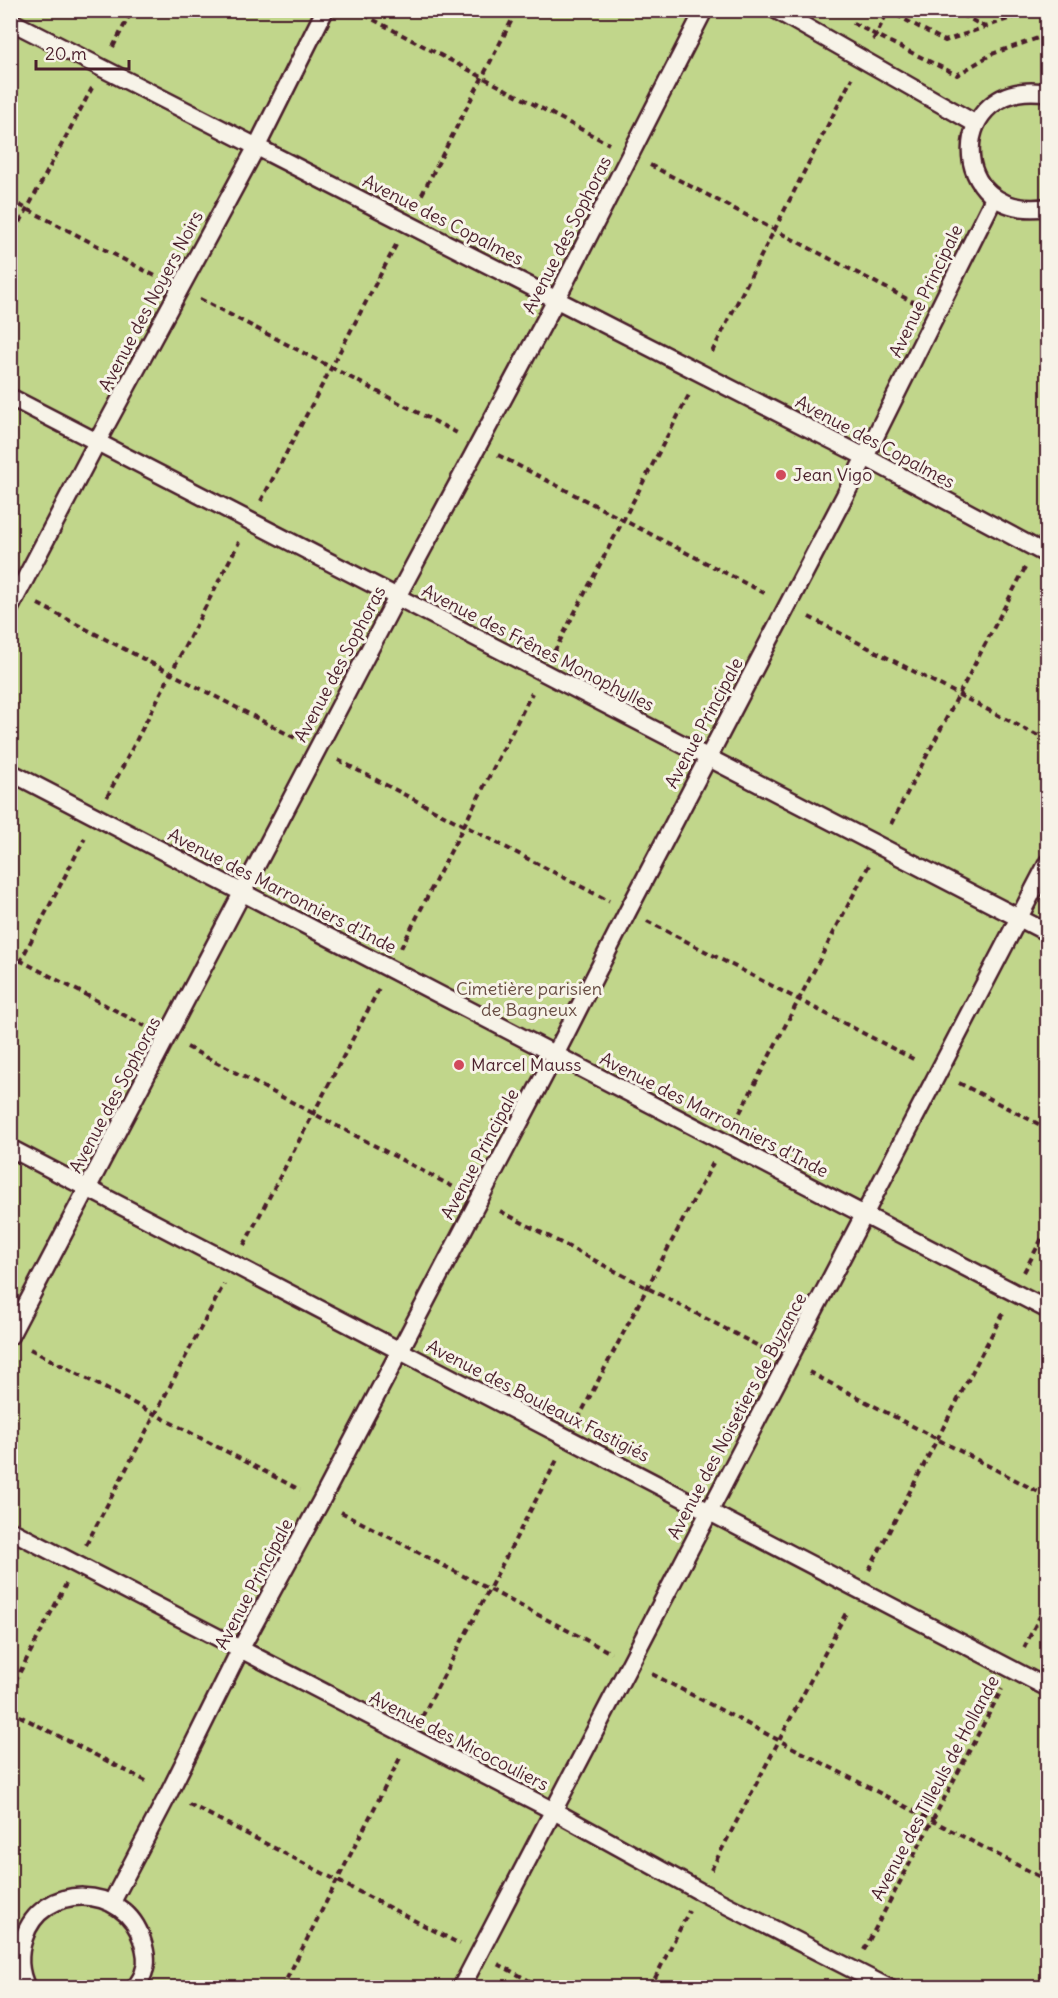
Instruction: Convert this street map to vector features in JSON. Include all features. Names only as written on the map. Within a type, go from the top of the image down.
[{"type":"lane","name":"Avenue des Noyers Noirs","points":[[14,601],[257,146],[325,10]]},
{"type":"lane","name":"Avenue des Sophoras","points":[[16,1340],[88,1188],[397,597],[556,300],[704,10]]},
{"type":"lane","points":[[776,10],[976,124]]},
{"type":"lane","name":"Avenue des Copalmes","points":[[10,21],[701,373],[1041,552]]},
{"type":"lane","points":[[1047,93],[1032,90],[1015,92],[999,99],[985,110],[976,124],[970,144],[972,165],[980,183],[994,198],[1011,206],[1030,210],[1047,207]]},
{"type":"lane","name":"Avenue Principale","points":[[112,1902],[241,1648],[321,1501],[555,1055],[707,757],[865,458],[994,198]]},
{"type":"lane","name":"Avenue des Frênes Monophylles","points":[[10,397],[1047,933]]},
{"type":"lane","name":"Avenue des Marronniers d'Inde","points":[[10,772],[1047,1310]]},
{"type":"lane","name":"Avenue des Noisetiers de Byzance","points":[[461,1988],[1047,862]]},
{"type":"lane","name":"Avenue des Bouleaux Fastigiés","points":[[10,1148],[1047,1688]]},
{"type":"lane","name":"Avenue des Micocouliers","points":[[10,1530],[552,1810],[699,1891],[889,1988]]},
{"type":"lane","points":[[27,1988],[20,1967],[21,1948],[26,1931],[38,1914],[54,1902],[73,1896],[93,1896],[112,1902],[128,1914],[140,1931],[146,1951],[145,1971],[135,1988]]},
{"type":"lane","points":[[10,1923],[26,1931]]},
{"type":"path","points":[[10,241],[132,10]]},
{"type":"path","points":[[10,981],[517,10]]},
{"type":"path","points":[[953,10],[985,27]]},
{"type":"path","points":[[1007,10],[1016,13]]},
{"type":"path","points":[[10,1691],[390,969],[888,11],[945,41],[1016,13]]},
{"type":"path","points":[[847,20],[957,75],[992,54],[1041,37],[1047,24]]},
{"type":"path","points":[[10,200],[1047,741]]},
{"type":"path","points":[[282,1988],[410,1738],[958,694],[1041,552]]},
{"type":"path","points":[[14,601],[171,673],[1047,1129]]},
{"type":"path","points":[[10,955],[1047,1497]]},
{"type":"path","points":[[16,1340],[155,1415],[1047,1881]]},
{"type":"path","name":"Avenue des Tilleuls de Hollande","points":[[854,1969],[1047,1600]]},
{"type":"path","points":[[10,1711],[543,1988]]},
{"type":"path","points":[[1036,1988],[1047,1965]]},
{"type":"green space","name":"Cimetière parisien de Bagneux","points":[[11,11],[1047,11],[1047,1987],[11,1988]]},
{"type":"place","name":"Jean Vigo","points":[[781,475]]},
{"type":"place","name":"Marcel Mauss","points":[[459,1065]]}]
